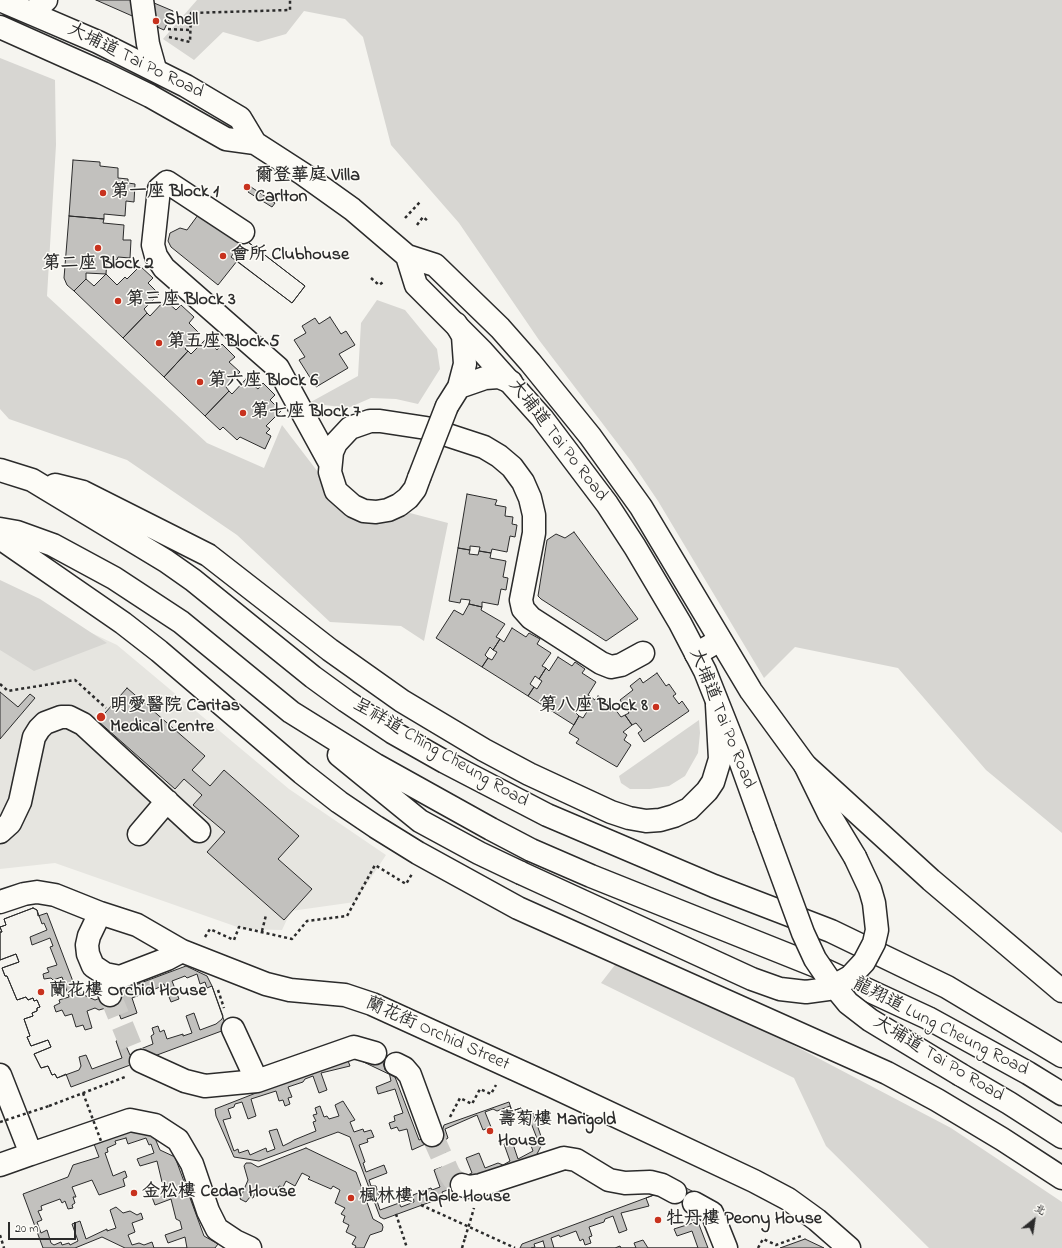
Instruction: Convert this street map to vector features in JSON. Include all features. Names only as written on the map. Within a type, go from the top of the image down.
[{"type":"main road","name":"大埔道 Tai Po Road","points":[[0,0],[39,7],[155,69],[240,118],[255,143],[352,209],[407,256],[435,265],[471,298],[525,356],[590,436],[641,507],[720,640],[771,721],[805,765],[937,885],[1062,991]]},
{"type":"main road","points":[[142,0],[148,44],[155,69]]},
{"type":"main road","name":"大埔道 Tai Po Road","points":[[0,27],[103,73],[150,96],[226,139],[255,143]]},
{"type":"main road","points":[[243,232],[167,182],[159,189],[153,245],[156,256],[164,268],[278,368],[330,463],[332,482],[343,498],[353,506],[364,511],[376,512],[388,510],[399,505],[408,498],[415,489],[447,406],[459,387],[465,364],[463,336],[456,324]]},
{"type":"main road","name":"大埔道 Tai Po Road","points":[[407,256],[416,285],[456,324],[511,382],[542,418],[607,504],[659,586],[696,654],[736,748],[802,933],[815,959],[830,981],[848,1003],[870,1020],[1009,1102],[1062,1137]]},
{"type":"main road","points":[[459,387],[484,378],[499,377],[511,382]]},
{"type":"main road","points":[[330,463],[336,443],[342,435],[350,428],[370,421],[426,428],[484,447],[499,456],[512,467],[523,482],[530,498],[534,515],[534,533],[521,600],[523,609],[531,618],[611,667],[621,665],[644,653]]},
{"type":"main road","name":"呈祥道 Ching Cheung Road","points":[[0,470],[32,480],[166,561],[193,580],[307,672],[346,701],[392,732],[438,758],[547,815],[714,886],[831,931]]},
{"type":"main road","points":[[32,480],[83,492],[208,555],[330,650],[402,702],[484,750],[522,770],[577,797],[628,818],[646,821],[660,820],[674,816],[689,809],[707,791],[713,782],[720,759],[717,705]]},
{"type":"main road","points":[[0,529],[17,532],[53,545],[84,560],[145,597],[181,622],[291,712],[368,780],[420,821],[479,853],[752,979],[780,988],[806,992],[828,989],[850,977],[864,962],[874,943],[877,930],[874,903],[868,883],[805,765]]},
{"type":"main road","points":[[0,538],[123,623],[326,792],[376,827],[418,853],[518,908],[887,1073],[937,1100],[1002,1139],[1062,1178]]},
{"type":"main road","points":[[696,654],[720,640]]},
{"type":"main road","name":"龍翔道 Lung Cheung Road","points":[[291,712],[410,784],[531,850],[591,876],[816,966],[928,1018],[1028,1073],[1062,1094]]},
{"type":"main road","points":[[0,832],[10,823],[20,802],[31,746],[39,729],[45,722],[61,717],[69,717],[83,724],[199,831]]},
{"type":"main road","points":[[139,834],[167,801]]},
{"type":"main road","name":"蘭花街 Orchid Street","points":[[0,902],[24,894],[37,892],[55,895],[137,926],[182,951],[266,984],[290,990],[345,995],[372,1004],[552,1086],[754,1181],[788,1199],[817,1220],[849,1248]]},
{"type":"main road","points":[[100,913],[89,936],[87,945],[88,954],[93,966],[105,974],[120,977],[167,959],[182,951]]},
{"type":"main road","name":"龍翔道 Lung Cheung Road","points":[[831,931],[947,987],[1062,1056]]},
{"type":"main road","points":[[105,974],[105,981],[110,995]]},
{"type":"main road","points":[[230,1021],[257,1081]]},
{"type":"main road","points":[[135,1069],[206,1086],[257,1081],[354,1047],[374,1053]]},
{"type":"main road","points":[[396,1064],[404,1068],[410,1075],[432,1135]]},
{"type":"main road","points":[[0,1075],[31,1154]]},
{"type":"main road","points":[[0,1166],[130,1120],[155,1125],[178,1140],[192,1164],[208,1211],[217,1229],[235,1241],[250,1248]]},
{"type":"main road","points":[[462,1185],[468,1187],[481,1185],[564,1158],[576,1160],[609,1180],[625,1182],[650,1182],[675,1192]]},
{"type":"main road","points":[[694,1203],[712,1213],[726,1248]]},
{"type":"path","points":[[168,37],[190,42],[191,14],[290,10],[290,0]]},
{"type":"path","points":[[165,22],[191,22]]},
{"type":"path","points":[[167,28],[190,30]]},
{"type":"path","points":[[405,218],[420,202]]},
{"type":"path","points":[[417,225],[423,217],[428,221]]},
{"type":"path","points":[[371,278],[379,285]]},
{"type":"path","points":[[376,287],[383,282]]},
{"type":"path","points":[[0,684],[8,691],[75,680],[106,708]]},
{"type":"path","points":[[211,939],[205,937],[210,928],[234,940],[239,927],[292,939],[307,921],[347,916],[375,865],[406,884],[412,872]]},
{"type":"path","points":[[262,931],[266,916]]},
{"type":"path","points":[[219,993],[230,1021]]},
{"type":"path","points":[[0,1122],[83,1093],[135,1069]]},
{"type":"path","points":[[452,1113],[460,1098],[472,1104],[480,1089],[491,1094],[498,1082]]},
{"type":"path","points":[[83,1093],[101,1141]]},
{"type":"path","points":[[421,1205],[515,1248]]},
{"type":"path","points":[[396,1214],[407,1248]]},
{"type":"path","points":[[462,1248],[472,1215]]},
{"type":"path","points":[[0,1234],[4,1248]]},
{"type":"path","points":[[758,1248],[763,1239],[776,1245],[803,1236]]},
{"type":"shaded area","points":[[197,0],[1062,0],[1062,833],[986,770],[898,668],[795,647],[764,678],[658,501],[631,461],[539,340],[459,223],[391,145],[363,37],[345,19],[304,11],[286,34],[258,42],[223,32],[194,60],[163,39]]},
{"type":"shaded area","points":[[0,58],[55,80],[56,145],[47,296],[207,443],[264,468],[282,425],[321,476],[382,519],[410,513],[448,523],[424,641],[401,626],[330,622],[237,535],[127,460],[9,419],[0,409]]},
{"type":"shaded area","points":[[377,300],[405,310],[437,349],[440,369],[418,404],[396,399],[371,398],[348,408],[309,403],[358,376],[361,323]]},
{"type":"shaded area","points":[[0,580],[40,599],[107,643],[34,671],[0,650]]},
{"type":"shaded area","name":"明愛醫院 Caritas Medical Centre","points":[[0,590],[117,645],[289,789],[386,855],[355,902],[291,911],[282,930],[243,929],[55,863],[0,869]]},
{"type":"shaded area","points":[[699,720],[700,733],[698,753],[685,776],[669,786],[650,789],[630,789],[621,783],[619,776]]},
{"type":"shaded area","points":[[618,961],[774,1035],[951,1128],[1062,1202],[1062,1248],[929,1248],[826,1146],[794,1078],[601,983]]},
{"type":"building","name":"Shell","points":[[96,0],[147,0],[173,11],[164,30]]},
{"type":"building","name":"第一座 Block 1","points":[[73,160],[100,162],[100,166],[118,168],[118,178],[128,179],[128,183],[135,184],[134,202],[126,201],[125,216],[104,214],[104,219],[69,216]]},
{"type":"building","points":[[251,187],[275,203],[272,207],[248,192]]},
{"type":"building","name":"會所 Clubhouse","points":[[201,211],[241,244],[244,239],[305,286],[292,303],[237,261],[218,285],[171,247],[168,241],[170,233],[180,228],[187,230]]},
{"type":"building","name":"第二座 Block 2","points":[[69,216],[104,219],[103,223],[124,225],[123,240],[131,240],[130,258],[118,257],[117,260],[107,259],[106,274],[86,273],[86,279],[74,291],[67,285],[64,278]]},
{"type":"building","points":[[244,239],[305,286],[292,303],[231,257]]},
{"type":"building","name":"第三座 Block 3","points":[[140,266],[153,278],[148,283],[159,294],[144,309],[147,313],[123,338],[74,291],[86,279],[94,286],[106,274],[117,285],[125,277],[127,279]]},
{"type":"building","name":"第五座 Block 5","points":[[165,300],[176,310],[181,305],[194,317],[189,323],[199,333],[185,349],[188,351],[164,377],[123,338],[147,313],[150,316]]},
{"type":"building","points":[[330,317],[341,334],[346,331],[355,345],[339,354],[348,368],[316,387],[299,360],[305,357],[294,340],[306,333],[302,326],[315,318],[319,324]]},
{"type":"building","name":"第六座 Block 6","points":[[206,339],[217,350],[222,344],[235,357],[229,362],[240,372],[226,387],[229,391],[205,416],[164,377],[188,351],[191,354]]},
{"type":"building","name":"第七座 Block 7","points":[[246,379],[258,389],[263,383],[275,395],[270,400],[281,411],[266,426],[270,429],[266,433],[271,436],[265,449],[240,437],[237,440],[223,427],[220,430],[205,416],[229,391],[232,394]]},
{"type":"building","points":[[467,494],[497,500],[495,505],[506,507],[505,516],[513,517],[512,524],[517,525],[515,537],[510,536],[507,552],[492,549],[491,553],[479,551],[480,547],[470,546],[470,550],[458,548]]},
{"type":"building","points":[[574,532],[638,619],[606,641],[538,596],[547,540],[556,534],[565,538]]},
{"type":"building","points":[[458,548],[470,550],[469,554],[478,555],[479,551],[491,553],[490,558],[506,561],[503,577],[508,578],[506,590],[501,589],[498,605],[482,602],[482,607],[469,604],[470,600],[461,599],[460,603],[449,601]]},
{"type":"building","points":[[469,604],[482,607],[481,610],[505,624],[496,637],[500,639],[493,650],[490,647],[485,655],[488,658],[482,667],[436,638],[454,610],[463,615]]},
{"type":"building","points":[[512,628],[526,637],[529,633],[540,639],[537,644],[551,653],[542,666],[546,668],[539,679],[535,676],[530,684],[534,687],[528,696],[482,667],[488,658],[492,660],[497,652],[493,650],[500,639],[504,642]]},
{"type":"building","points":[[558,657],[572,666],[575,662],[585,669],[582,673],[596,682],[588,695],[591,697],[584,708],[581,706],[576,713],[579,716],[574,725],[528,696],[534,687],[537,689],[542,681],[539,679],[546,668],[549,671]]},
{"type":"building","name":"第八座 Block 8","points":[[657,673],[666,686],[669,684],[676,694],[673,696],[679,704],[682,701],[689,711],[644,742],[638,733],[642,730],[636,723],[632,725],[625,715],[629,713],[620,700],[633,690],[630,686],[640,678],[643,683]]},
{"type":"building","points":[[127,688],[205,756],[192,770],[210,786],[224,770],[299,836],[278,859],[312,889],[284,920],[207,852],[225,832],[193,805],[202,795],[184,779],[175,789],[98,721]]},
{"type":"building","points":[[0,692],[18,707],[30,694],[35,698],[0,739]]},
{"type":"building","points":[[598,696],[612,705],[621,717],[625,715],[632,725],[623,732],[627,735],[624,740],[631,745],[617,767],[576,743],[579,739],[569,733],[579,716],[583,718],[588,710],[584,708],[591,697],[595,700]]},
{"type":"building","name":"蘭花樓 Orchid House","points":[[33,908],[37,910],[42,924],[44,923],[47,930],[30,937],[32,945],[50,938],[53,946],[50,947],[57,965],[47,968],[49,972],[43,974],[44,979],[51,978],[53,980],[62,977],[69,997],[59,1000],[60,1003],[54,1006],[56,1012],[62,1010],[65,1016],[72,1014],[76,1027],[83,1025],[85,1030],[92,1028],[87,1011],[95,1008],[99,1010],[116,1005],[121,1019],[137,1013],[132,998],[160,987],[160,985],[164,984],[171,1002],[179,999],[172,981],[185,976],[187,978],[197,974],[200,984],[205,982],[207,988],[212,986],[223,1016],[222,1019],[216,1024],[200,1030],[194,1013],[186,1016],[192,1033],[167,1039],[164,1030],[160,1032],[158,1026],[152,1028],[154,1034],[151,1036],[153,1044],[138,1050],[139,1052],[130,1055],[123,1039],[116,1041],[122,1058],[92,1069],[86,1055],[79,1057],[81,1066],[79,1070],[57,1078],[55,1074],[52,1075],[48,1066],[41,1068],[34,1054],[51,1047],[48,1040],[31,1046],[27,1037],[30,1036],[24,1019],[33,1016],[32,1013],[37,1011],[37,1008],[40,1007],[37,1000],[34,1001],[33,998],[28,1000],[26,997],[17,1000],[2,968],[19,962],[16,954],[0,960],[0,932],[2,932],[0,927],[6,925],[4,919]]},
{"type":"building","name":"蘭花樓 Orchid House","points":[[33,908],[37,910],[38,916],[47,913],[77,992],[95,1000],[186,966],[207,976],[227,1029],[71,1087],[66,1074],[57,1078],[55,1074],[52,1075],[48,1066],[41,1068],[34,1054],[51,1047],[48,1040],[31,1046],[27,1037],[30,1036],[24,1019],[33,1016],[32,1013],[37,1011],[37,1008],[40,1007],[37,1000],[34,1001],[33,998],[28,1000],[26,997],[17,1000],[7,976],[5,976],[2,968],[19,962],[16,954],[0,960],[0,932],[2,932],[0,927],[6,925],[4,919]]},
{"type":"building","name":"壽菊樓 Marigold House","points":[[380,1051],[385,1070],[389,1072],[391,1081],[376,1087],[378,1094],[395,1089],[403,1113],[394,1116],[395,1121],[389,1123],[391,1129],[397,1127],[399,1131],[407,1129],[412,1150],[432,1141],[437,1143],[441,1153],[446,1152],[444,1146],[447,1145],[445,1140],[448,1138],[445,1129],[477,1115],[483,1130],[491,1127],[485,1112],[493,1109],[497,1111],[510,1106],[512,1111],[521,1108],[523,1111],[526,1110],[538,1141],[530,1143],[533,1151],[518,1159],[512,1141],[504,1144],[510,1161],[503,1165],[498,1163],[485,1168],[479,1153],[466,1158],[472,1173],[448,1184],[442,1167],[434,1170],[440,1187],[432,1190],[431,1188],[413,1195],[414,1202],[401,1207],[399,1203],[380,1210],[377,1201],[379,1197],[376,1186],[371,1186],[369,1180],[387,1173],[384,1165],[366,1172],[363,1163],[365,1162],[359,1145],[368,1142],[367,1139],[374,1137],[371,1130],[364,1132],[363,1129],[354,1132],[350,1122],[355,1120],[343,1101],[335,1105],[339,1116],[329,1119],[327,1116],[324,1117],[320,1106],[315,1108],[317,1114],[313,1115],[316,1121],[313,1122],[316,1131],[283,1146],[277,1129],[269,1131],[275,1149],[267,1152],[266,1148],[250,1155],[248,1150],[239,1153],[238,1149],[234,1151],[223,1120],[231,1118],[228,1109],[234,1107],[235,1104],[242,1102],[248,1119],[256,1116],[251,1099],[276,1091],[279,1101],[283,1100],[285,1106],[290,1104],[288,1098],[292,1097],[288,1087],[303,1082],[305,1079],[313,1076],[319,1093],[327,1090],[321,1073],[350,1066],[347,1058]]},
{"type":"building","name":"壽菊樓 Marigold House","points":[[351,1056],[395,1077],[419,1140],[442,1132],[444,1125],[509,1102],[512,1111],[521,1108],[523,1111],[526,1110],[533,1113],[543,1142],[535,1158],[442,1192],[444,1197],[384,1219],[380,1217],[350,1137],[338,1132],[259,1161],[234,1157],[216,1116],[215,1109]]},
{"type":"building","points":[[137,1128],[154,1136],[160,1150],[175,1157],[204,1236],[218,1244],[215,1248],[125,1248],[102,1237],[75,1248],[43,1248],[23,1194],[68,1177],[73,1165],[99,1157],[94,1144]]},
{"type":"building","name":"金松樓 Cedar House","points":[[126,1138],[128,1144],[146,1138],[149,1145],[151,1144],[154,1153],[137,1159],[140,1166],[157,1161],[162,1182],[166,1184],[168,1191],[152,1197],[155,1205],[171,1199],[176,1219],[180,1221],[182,1229],[165,1235],[168,1243],[185,1237],[187,1248],[154,1248],[152,1242],[144,1245],[139,1243],[132,1245],[128,1235],[135,1232],[132,1223],[143,1219],[141,1213],[137,1215],[130,1211],[123,1213],[116,1207],[110,1210],[116,1228],[107,1231],[107,1229],[86,1239],[80,1221],[72,1224],[78,1241],[70,1245],[69,1243],[62,1245],[61,1242],[54,1245],[51,1243],[47,1230],[41,1233],[37,1222],[42,1220],[38,1211],[42,1210],[41,1206],[60,1199],[62,1203],[65,1201],[68,1209],[73,1208],[72,1205],[75,1203],[73,1197],[76,1197],[72,1187],[92,1180],[99,1195],[125,1186],[123,1179],[127,1177],[125,1171],[113,1176],[105,1153],[108,1152],[107,1148],[116,1144],[115,1141]]},
{"type":"building","name":"楓林樓 Maple House","points":[[306,1148],[356,1172],[373,1219],[382,1224],[383,1227],[382,1231],[370,1235],[364,1248],[355,1248],[356,1246],[352,1244],[356,1237],[346,1232],[349,1225],[343,1222],[345,1216],[341,1214],[345,1208],[335,1203],[340,1190],[333,1186],[331,1189],[308,1179],[310,1177],[302,1173],[295,1186],[286,1181],[283,1187],[279,1186],[277,1191],[270,1188],[266,1197],[256,1191],[253,1198],[250,1197],[246,1202],[240,1199],[248,1180],[244,1166],[246,1163],[251,1163],[258,1167]]},
{"type":"building","name":"牡丹樓 Peony House","points":[[686,1188],[706,1198],[695,1214],[708,1248],[520,1248],[522,1244],[662,1192]]},
{"type":"building","name":"牡丹樓 Peony House","points":[[681,1190],[685,1209],[689,1212],[693,1223],[674,1229],[677,1236],[692,1231],[698,1248],[648,1248],[643,1240],[634,1243],[636,1248],[621,1248],[620,1246],[615,1248],[554,1248],[551,1238],[559,1235],[560,1237],[576,1231],[580,1241],[583,1239],[585,1245],[591,1243],[589,1237],[592,1236],[589,1227],[604,1222],[605,1219],[613,1216],[619,1233],[627,1230],[621,1213],[649,1206],[646,1198],[662,1192]]},
{"type":"building","points":[[805,1239],[824,1248],[780,1248]]},
{"type":"building","points":[[543,1241],[545,1248],[531,1248],[535,1247],[534,1244]]},
{"type":"tunnel","points":[[110,995],[135,1056],[141,1061]]},
{"type":"tunnel","points":[[432,1135],[449,1173],[453,1179],[462,1185]]},
{"type":"place","name":"Shell","points":[[156,21]]},
{"type":"place","name":"爾登華庭 Villa Carlton","points":[[247,187]]},
{"type":"place","name":"第一座 Block 1","points":[[103,193]]},
{"type":"place","name":"第二座 Block 2","points":[[98,248]]},
{"type":"place","name":"會所 Clubhouse","points":[[223,256]]},
{"type":"place","name":"第三座 Block 3","points":[[118,301]]},
{"type":"place","name":"第五座 Block 5","points":[[159,343]]},
{"type":"place","name":"第六座 Block 6","points":[[200,382]]},
{"type":"place","name":"第七座 Block 7","points":[[243,413]]},
{"type":"place","name":"第八座 Block 8","points":[[656,707]]},
{"type":"place","name":"明愛醫院 Caritas Medical Centre","points":[[101,717]]},
{"type":"place","name":"蘭花樓 Orchid House","points":[[41,992]]},
{"type":"place","name":"壽菊樓 Marigold House","points":[[490,1131]]},
{"type":"place","name":"金松樓 Cedar House","points":[[134,1193]]},
{"type":"place","name":"楓林樓 Maple House","points":[[351,1198]]},
{"type":"place","name":"牡丹樓 Peony House","points":[[658,1220]]}]
